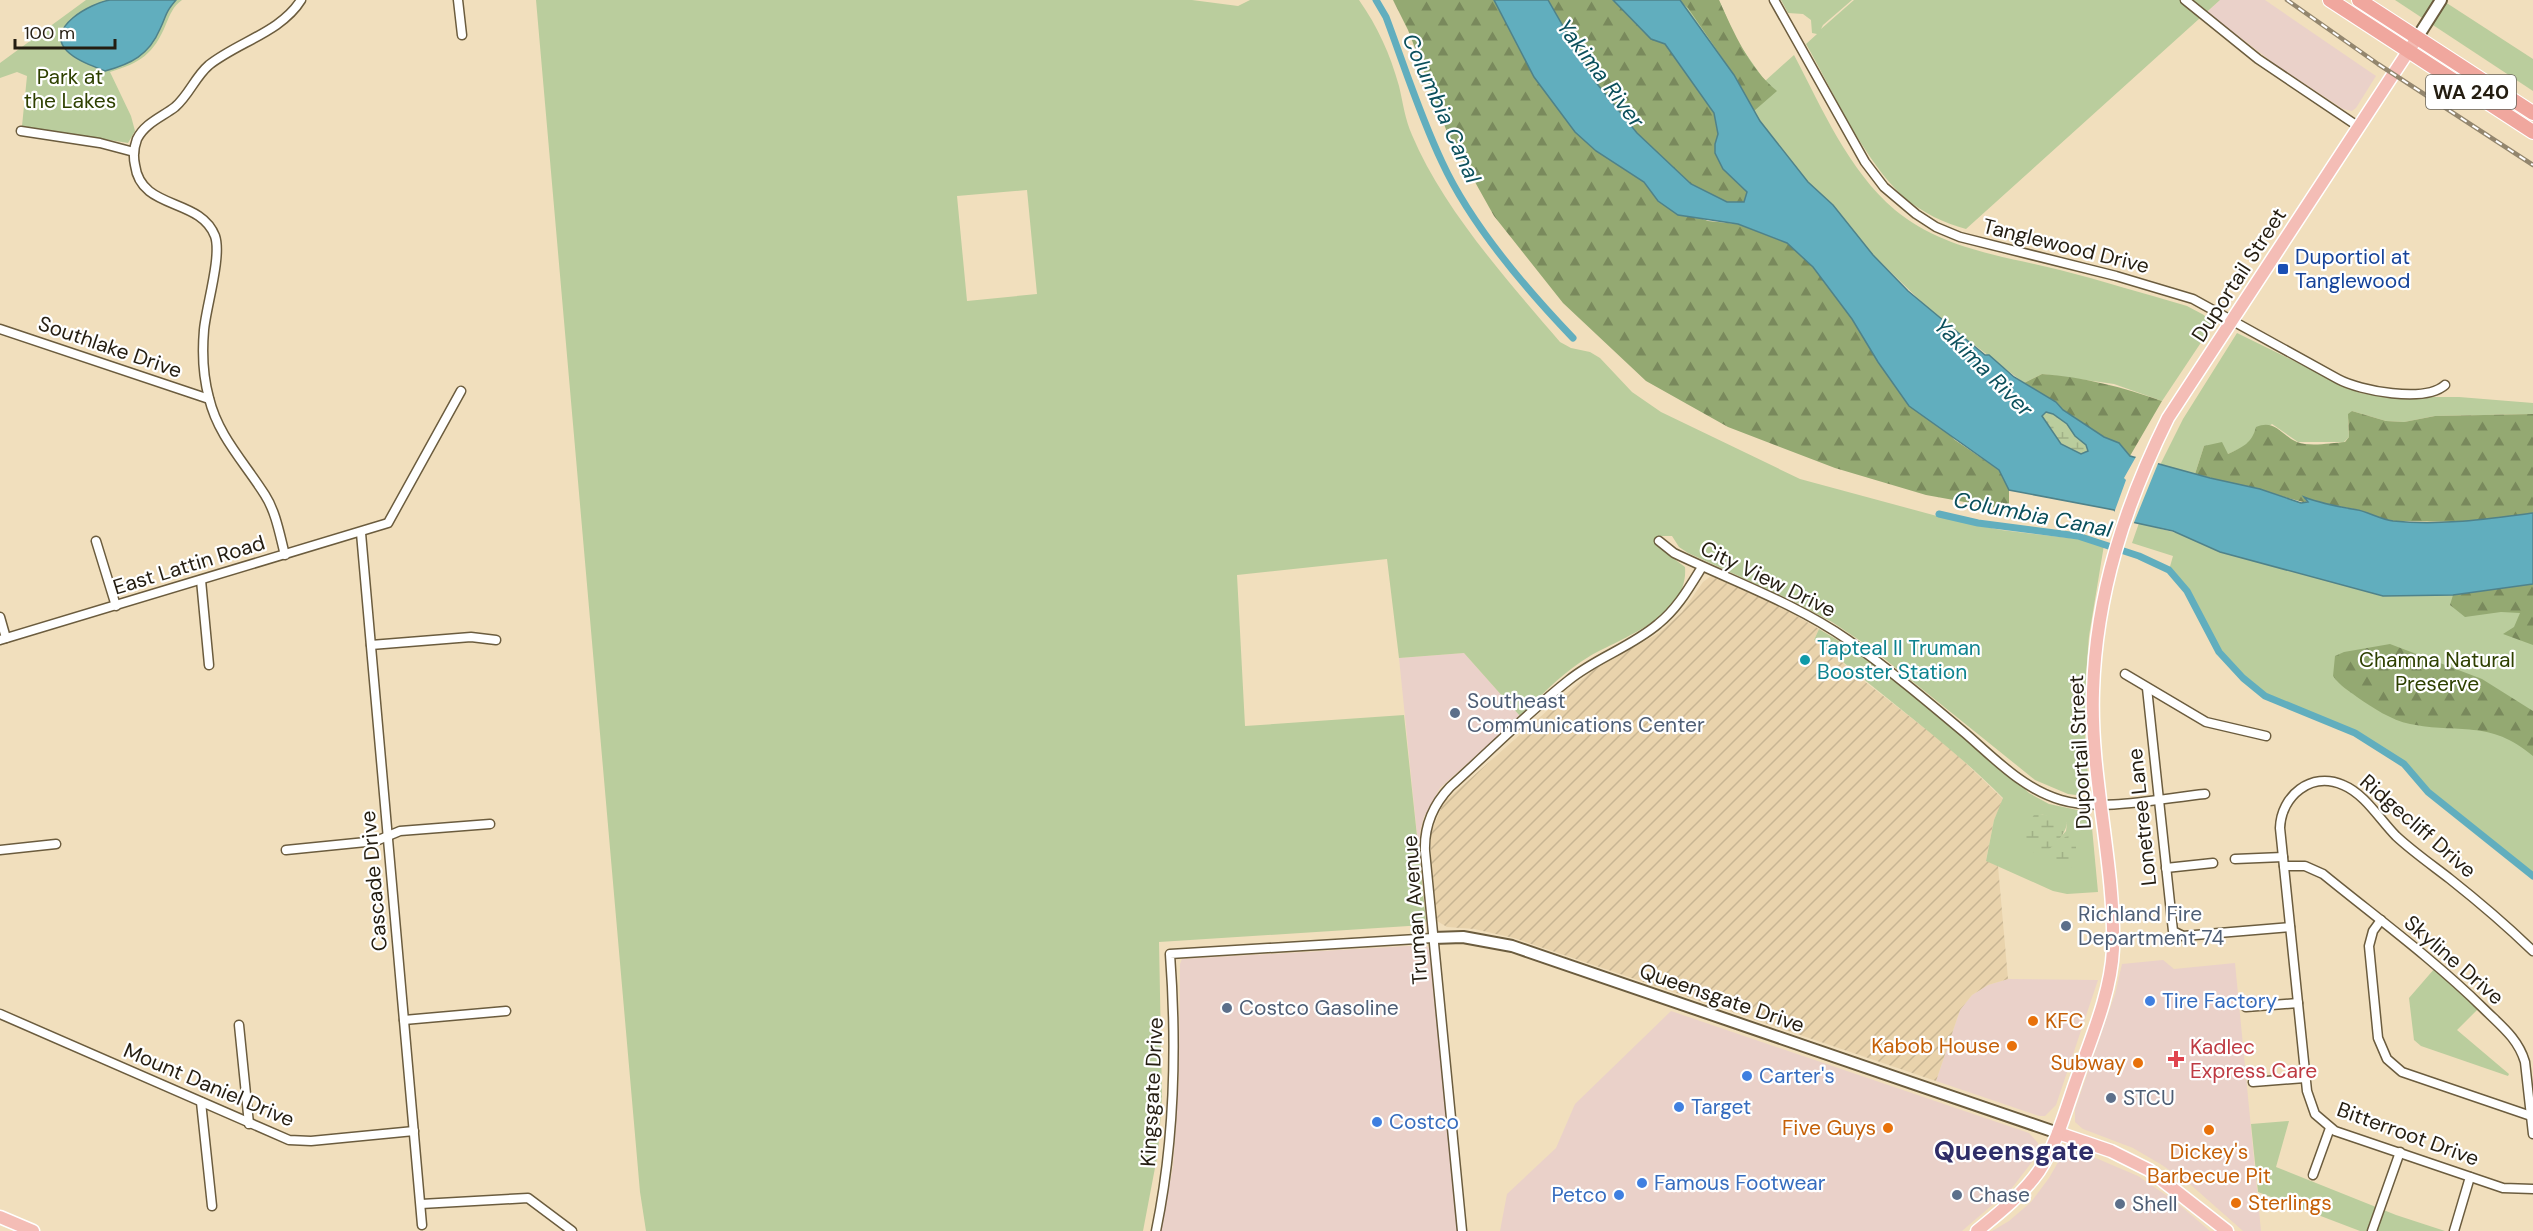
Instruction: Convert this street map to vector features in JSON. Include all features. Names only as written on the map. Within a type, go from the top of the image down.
[{"type":"highway","name":"WA 240","points":[[2330,0],[2533,132]]},
{"type":"highway","name":"WA 240","points":[[2359,0],[2533,113]]},
{"type":"main road","name":"Duportail Street","points":[[1977,1231],[2028,1185],[2044,1163],[2058,1133],[2111,972],[2112,915],[2100,804],[2093,692],[2097,638],[2108,572],[2122,527],[2149,458],[2168,418],[2417,38]]},
{"type":"main road","name":"Queensgate Drive","points":[[2058,1133],[2111,1151],[2149,1170],[2227,1231]]},
{"type":"main road","points":[[0,1217],[33,1231]]},
{"type":"street","points":[[285,555],[267,497],[231,448],[209,399],[203,344],[215,265],[215,237],[197,214],[187,208],[160,199],[142,186],[135,170],[134,152],[137,141],[144,130],[176,106],[205,69],[282,20],[301,0]]},
{"type":"street","points":[[458,0],[462,35]]},
{"type":"street","name":"Tanglewood Drive","points":[[1774,0],[1865,162],[1884,187],[1916,214],[1936,227],[1960,237],[2183,295],[2338,379],[2359,388],[2384,392],[2429,393],[2445,385]]},
{"type":"street","points":[[2185,0],[2258,59],[2359,127]]},
{"type":"street","name":"Duportail Street","points":[[2417,38],[2442,0]]},
{"type":"street","points":[[21,131],[100,143],[134,152]]},
{"type":"street","name":"Southlake Drive","points":[[0,329],[209,399]]},
{"type":"street","name":"East Lattin Road","points":[[3,639],[388,523],[461,391]]},
{"type":"street","name":"Cascade Drive","points":[[361,533],[422,1225]]},
{"type":"street","points":[[96,540],[116,606]]},
{"type":"street","name":"City View Drive","points":[[1659,541],[1674,553],[1800,611],[1845,638],[1894,674],[2035,789],[2063,801],[2100,804],[2205,794]]},
{"type":"street","name":"Truman Avenue","points":[[1462,1231],[1425,839],[1430,815],[1450,787],[1567,681],[1644,635],[1665,619],[1683,598],[1702,567]]},
{"type":"street","points":[[201,580],[209,665]]},
{"type":"street","points":[[0,617],[3,639]]},
{"type":"street","points":[[371,645],[471,637],[496,640]]},
{"type":"street","points":[[2125,674],[2214,725],[2266,736]]},
{"type":"street","name":"Lonetree Lane","points":[[2147,688],[2171,927],[2175,934],[2183,936],[2290,927]]},
{"type":"street","name":"Ridgecliff Drive","points":[[2284,862],[2280,818],[2289,799],[2300,789],[2313,783],[2342,784],[2357,794],[2396,836],[2494,913],[2533,951]]},
{"type":"street","points":[[286,850],[376,841],[400,831],[490,824]]},
{"type":"street","points":[[0,850],[56,844]]},
{"type":"street","name":"Skyline Drive","points":[[2235,859],[2284,862],[2314,869],[2443,970],[2512,1037],[2522,1050],[2530,1074],[2533,1134]]},
{"type":"street","name":"Bitterroot Drive","points":[[2284,862],[2305,1078],[2310,1106],[2321,1121],[2330,1128],[2470,1177],[2512,1190],[2533,1189]]},
{"type":"street","points":[[2166,868],[2213,863]]},
{"type":"street","points":[[2381,920],[2373,931],[2369,946],[2378,1038],[2387,1059],[2402,1072],[2531,1116]]},
{"type":"street","name":"Queensgate Drive","points":[[1170,954],[1463,937],[1512,946],[2058,1133]]},
{"type":"street","name":"Kingsgate Drive","points":[[1156,1231],[1166,1180],[1173,1099],[1174,1008],[1170,954]]},
{"type":"street","points":[[2246,1007],[2298,1003]]},
{"type":"street","points":[[404,1020],[506,1011]]},
{"type":"street","name":"Mount Daniel Drive","points":[[0,1014],[279,1137],[300,1142],[414,1131]]},
{"type":"street","points":[[239,1025],[249,1124]]},
{"type":"street","points":[[2253,1082],[2305,1078]]},
{"type":"street","points":[[201,1102],[212,1206]]},
{"type":"street","points":[[2313,1175],[2330,1128]]},
{"type":"street","points":[[2372,1231],[2400,1152]]},
{"type":"street","points":[[2454,1231],[2470,1177]]},
{"type":"street","points":[[421,1204],[528,1198],[572,1231]]},
{"type":"shaded area","points":[[2220,0],[2265,0],[2376,76],[2356,108],[2352,111],[2343,109],[2276,65],[2207,12]]},
{"type":"shaded area","points":[[1711,576],[1781,607],[1819,629],[1814,640],[1820,642],[1855,674],[1950,748],[2003,799],[1994,820],[1986,860],[1998,866],[2008,979],[1988,985],[1972,995],[1960,1010],[1936,1081],[1514,938],[1474,929],[1447,927],[1437,921],[1431,832],[1444,802],[1593,670],[1659,633],[1682,612],[1703,582]]},
{"type":"shaded area","points":[[1464,653],[1520,716],[1440,788],[1424,817],[1420,831],[1419,854],[1399,658]]},
{"type":"shaded area","points":[[1425,945],[1429,948],[1458,1231],[1161,1231],[1173,1166],[1179,1079],[1180,964],[1182,959]]},
{"type":"shaded area","points":[[2163,960],[2174,969],[2235,963],[2261,1231],[2243,1231],[2191,1185],[2162,1165],[2133,1148],[2083,1129],[2075,1122],[2075,1109],[2115,994],[2122,964]]},
{"type":"shaded area","points":[[2008,979],[2098,980],[2056,1105],[2045,1116],[2039,1116],[1936,1081],[1960,1010],[1972,995],[1988,985]]},
{"type":"shaded area","points":[[1671,1011],[2029,1133],[2038,1143],[2038,1154],[2012,1188],[1962,1231],[1500,1231],[1507,1194],[1556,1148],[1575,1104]]},
{"type":"shaded area","points":[[2077,1150],[2138,1176],[2176,1202],[2210,1231],[1992,1231],[2009,1221],[2031,1202],[2061,1157],[2070,1151]]},
{"type":"green space","name":"Park at the Lakes","points":[[86,0],[182,0],[172,11],[156,43],[145,56],[130,65],[110,72],[131,116],[135,131],[128,143],[22,126],[27,76],[17,72],[0,78],[0,63]]},
{"type":"green space","points":[[536,0],[1192,0],[1238,6],[1250,0],[1359,0],[1378,31],[1392,63],[1406,117],[1425,163],[1478,243],[1560,342],[1571,348],[1590,352],[1600,358],[1632,392],[1661,412],[1800,479],[1948,519],[2001,530],[2086,540],[2104,545],[2089,636],[2086,675],[2085,746],[2089,784],[2087,790],[2076,795],[2068,794],[2035,780],[1871,648],[1832,622],[1793,601],[1688,553],[1679,547],[1672,536],[1659,536],[1655,541],[1661,549],[1685,567],[1683,584],[1676,599],[1651,623],[1571,669],[1520,716],[1464,653],[1399,658],[1387,559],[1237,575],[1245,726],[1404,715],[1426,920],[1424,925],[1159,942],[1162,1097],[1158,1152],[1143,1231],[646,1231],[640,1192]],"holes":[[[1027,190],[1037,294],[967,301],[957,196]]]},
{"type":"green space","points":[[1393,0],[1494,0],[1513,37],[1575,132],[1596,151],[1644,182],[1658,201],[1708,221],[1738,224],[1787,243],[1813,266],[1852,319],[1878,362],[1955,440],[1999,470],[2009,490],[2009,510],[1926,495],[1835,468],[1728,427],[1646,381],[1563,303],[1494,216],[1447,132],[1408,30]]},
{"type":"green space","points":[[1548,0],[1613,0],[1651,39],[1665,44],[1714,113],[1718,134],[1715,144],[1723,169],[1747,192],[1744,202],[1727,202],[1691,184],[1637,133],[1594,80]]},
{"type":"green space","points":[[1678,0],[1719,0],[1750,61],[1777,91],[1754,111],[1734,75],[1688,8]]},
{"type":"green space","points":[[1680,0],[1719,0],[1737,41],[1765,81],[1794,55],[1837,137],[1863,176],[1895,210],[1913,223],[1933,234],[1974,249],[2108,283],[2187,306],[2204,315],[2211,324],[2210,329],[2162,401],[2114,384],[2042,374],[2024,383],[1933,313],[1873,255],[1833,205],[1808,182],[1760,121]]},
{"type":"green space","points":[[1781,0],[1852,0],[1821,29],[1854,0],[2220,0],[1966,229],[1926,213],[1905,198],[1890,183],[1863,146],[1806,44],[1817,34],[1812,33],[1811,20],[1803,14],[1788,13]]},
{"type":"green space","points":[[2395,0],[2442,0],[2533,59],[2533,91]]},
{"type":"green space","points":[[2237,333],[2360,393],[2394,397],[2459,397],[2533,403],[2533,414],[2435,416],[2404,422],[2386,421],[2352,411],[2348,420],[2349,437],[2344,442],[2298,442],[2272,424],[2254,436],[2246,446],[2228,454],[2204,446],[2195,474],[2160,465],[2183,419]]},
{"type":"green space","points":[[2042,374],[2103,383],[2162,401],[2130,456],[2119,443],[2104,437],[2063,410],[2056,402],[2024,383]]},
{"type":"green space","points":[[2352,411],[2386,421],[2404,422],[2435,416],[2533,414],[2533,513],[2468,522],[2392,521],[2367,515],[2359,510],[2319,503],[2305,498],[2307,503],[2195,474],[2204,446],[2222,442],[2228,454],[2246,444],[2256,427],[2263,425],[2273,426],[2297,442],[2321,444],[2345,442],[2349,437],[2348,414]]},
{"type":"green space","points":[[2046,412],[2067,424],[2075,436],[2086,445],[2088,451],[2081,454],[2061,444],[2042,416]]},
{"type":"green space","name":"Chamna Natural Preserve","points":[[2139,523],[2180,534],[2533,567],[2533,876],[2428,792],[2404,764],[2355,733],[2265,696],[2243,678],[2219,652],[2187,591],[2169,570],[2173,556],[2132,543]]},
{"type":"green space","points":[[2533,584],[2533,645],[2503,634],[2514,627],[2520,613],[2501,612],[2465,617],[2450,605],[2453,595]]},
{"type":"green space","points":[[1819,629],[1864,656],[2005,770],[2029,793],[2049,804],[2087,812],[2091,817],[2098,892],[2067,894],[2053,891],[1986,861],[1994,820],[2003,798],[1936,738],[1820,642],[1814,640]],"holes":[[[2041,814],[2067,823],[2066,831],[2057,841],[2027,827]]]},
{"type":"green space","points":[[2390,644],[2482,679],[2533,711],[2533,756],[2517,744],[2488,732],[2427,727],[2396,720],[2357,697],[2333,676],[2335,656],[2344,652]]},
{"type":"green space","points":[[2041,814],[2063,819],[2067,823],[2057,842],[2044,852],[2037,853],[2026,847],[2022,832],[2034,815]]},
{"type":"green space","points":[[2073,835],[2076,837],[2076,865],[2070,868],[2051,863],[2047,856],[2065,837]]},
{"type":"green space","points":[[2435,968],[2478,1009],[2457,1030],[2509,1074],[2508,1076],[2421,1046],[2414,1040],[2409,998]]},
{"type":"green space","points":[[2289,1121],[2276,1167],[2396,1215],[2445,1231],[2360,1231],[2258,1192],[2251,1124]]},
{"type":"water","points":[[110,0],[176,0],[156,38],[145,52],[123,65],[105,71],[71,55],[61,42],[61,34],[65,26],[82,11]]},
{"type":"water","name":"Yakima River","points":[[1494,0],[1548,0],[1594,80],[1637,133],[1691,184],[1727,202],[1744,202],[1747,192],[1723,169],[1715,153],[1718,134],[1714,113],[1665,44],[1651,39],[1613,0],[1680,0],[1734,75],[1760,121],[1808,182],[1833,205],[1873,255],[1908,291],[2014,377],[2056,402],[2063,410],[2104,437],[2119,443],[2130,456],[2260,489],[2301,503],[2308,502],[2304,497],[2362,511],[2388,520],[2429,523],[2533,513],[2533,584],[2453,595],[2383,596],[2220,552],[2173,531],[2123,520],[2114,510],[2009,490],[1999,470],[1909,406],[1878,362],[1852,319],[1813,267],[1787,243],[1738,224],[1678,215],[1658,201],[1644,182],[1596,151],[1575,132],[1534,77]],"holes":[[[2046,412],[2067,424],[2075,436],[2086,445],[2088,451],[2081,454],[2061,444],[2042,416]]]},
{"type":"pier","points":[[2137,455],[2159,461],[2133,525],[2122,523],[2114,513],[2126,480],[2124,478]]},
{"type":"waterway","name":"Columbia Canal","points":[[1376,0],[1386,17],[1426,127],[1454,185],[1501,255],[1573,338]]},
{"type":"waterway","name":"Columbia Canal","points":[[1939,514],[1978,523],[2078,536],[2139,556],[2169,570],[2187,591],[2219,652],[2243,678],[2265,696],[2355,733],[2404,764],[2428,792],[2533,876]]},
{"type":"railway","points":[[2287,0],[2378,64],[2533,165]]},
{"type":"place","name":"Duportiol at Tanglewood","points":[[2283,269]]},
{"type":"place","name":"Tapteal II Truman Booster Station","points":[[1805,660]]},
{"type":"place","name":"Southeast Communications Center","points":[[1455,713]]},
{"type":"place","name":"Richland Fire Department 74","points":[[2066,926]]},
{"type":"place","name":"Tire Factory","points":[[2150,1001]]},
{"type":"place","name":"Costco Gasoline","points":[[1227,1008]]},
{"type":"place","name":"KFC","points":[[2033,1021]]},
{"type":"place","name":"Kabob House","points":[[2012,1046]]},
{"type":"place","name":"Kadlec Express Care","points":[[2176,1059]]},
{"type":"place","name":"Subway","points":[[2138,1063]]},
{"type":"place","name":"Carter's","points":[[1747,1076]]},
{"type":"place","name":"STCU","points":[[2111,1098]]},
{"type":"place","name":"Target","points":[[1679,1107]]},
{"type":"place","name":"Costco","points":[[1377,1122]]},
{"type":"place","name":"Five Guys","points":[[1888,1128]]},
{"type":"place","name":"Dickey's Barbecue Pit","points":[[2209,1130]]},
{"type":"place","name":"Famous Footwear","points":[[1642,1183]]},
{"type":"place","name":"Petco","points":[[1619,1195]]},
{"type":"place","name":"Chase","points":[[1957,1195]]},
{"type":"place","name":"Sterlings","points":[[2236,1203]]},
{"type":"place","name":"Shell","points":[[2120,1204]]},
{"type":"district","name":"Queensgate","points":[[2014,1151]]}]
